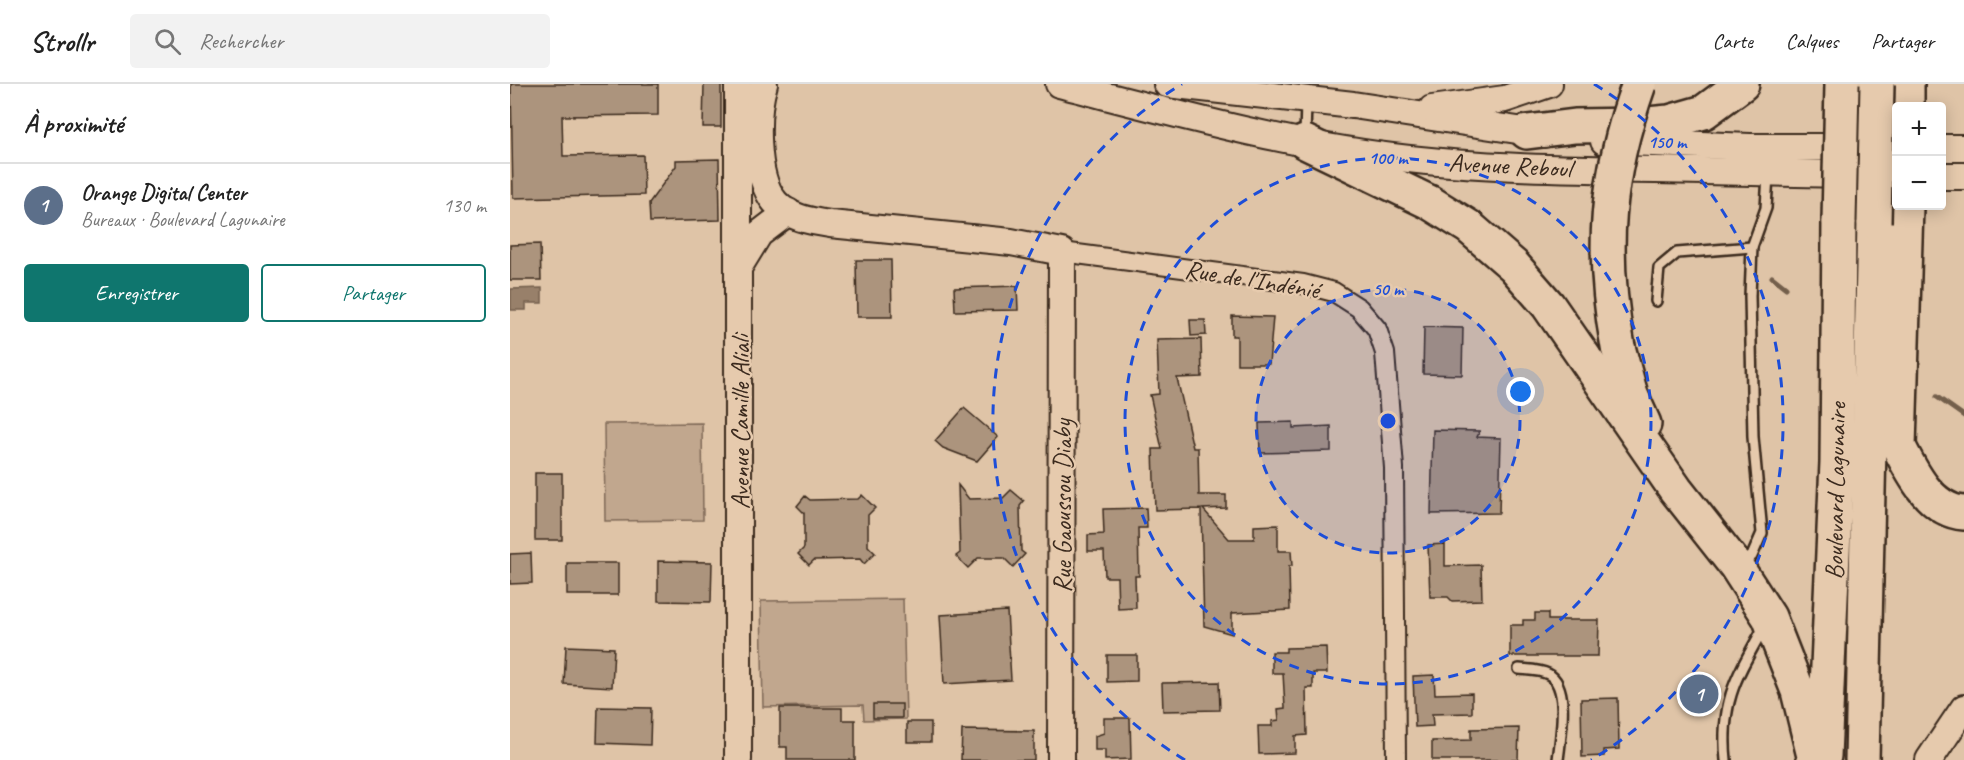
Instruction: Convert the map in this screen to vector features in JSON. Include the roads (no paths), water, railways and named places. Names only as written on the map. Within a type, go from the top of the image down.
[{"type":"highway","points":[[1639,84],[1624,126],[1615,166],[1606,243],[1609,300],[1618,347],[1631,395],[1676,490]]},
{"type":"highway","points":[[1527,132],[1575,126],[1669,122],[1704,112],[1742,84]]},
{"type":"highway","name":"Boulevard Lagunaire","points":[[1823,760],[1836,473],[1842,84]]},
{"type":"highway","points":[[1877,84],[1895,216],[1899,447],[1917,482],[1945,506],[1964,513]]},
{"type":"highway","points":[[1907,84],[1907,102]]},
{"type":"highway","points":[[1305,142],[1429,202],[1469,227],[1514,266],[1548,305],[1676,490],[1736,566],[1769,617],[1783,647],[1798,691],[1815,760]]},
{"type":"highway","name":"Boulevard Lagunaire","points":[[1862,760],[1895,216]]},
{"type":"main road","name":"Avenue Camille Aliali","points":[[738,84],[740,265],[738,760]]},
{"type":"main road","name":"Rue de l'Indénié","points":[[764,84],[759,109],[759,147],[767,189],[775,202],[788,212],[811,221],[830,224],[1011,242],[1062,252]]},
{"type":"main road","name":"Avenue Reboul","points":[[1059,84],[1186,117],[1391,157],[1473,165],[1892,175]]},
{"type":"main road","points":[[1167,84],[1405,112],[1527,132],[1644,143],[1892,147]]},
{"type":"main road","points":[[1405,112],[1505,99],[1549,84]]},
{"type":"main road","points":[[1946,147],[1964,148]]},
{"type":"main road","points":[[1946,176],[1964,176]]},
{"type":"main road","points":[[740,265],[759,234],[788,212]]},
{"type":"main road","name":"Rue Gaoussou Diaby","points":[[1061,760],[1062,252]]},
{"type":"main road","points":[[1929,760],[1964,708]]},
{"type":"street","name":"Rue de l'Indénié","points":[[1062,252],[1303,284],[1334,292],[1351,302],[1377,329],[1384,353],[1389,386],[1394,468],[1396,760]]},
{"type":"lane","points":[[1305,142],[1306,100]]},
{"type":"lane","points":[[1736,566],[1752,556],[1762,533],[1752,437],[1750,370],[1752,247],[1766,208],[1768,173]]},
{"type":"lane","points":[[1656,301],[1659,268],[1677,253],[1752,247]]},
{"type":"lane","points":[[1726,760],[1723,737],[1726,704],[1732,687],[1769,617]]},
{"type":"lane","points":[[1519,669],[1549,674],[1558,684],[1562,697],[1562,722],[1558,760]]},
{"type":"waterway","points":[[1772,277],[1786,288]]},
{"type":"waterway","points":[[1937,397],[1964,416]]},
{"type":"place","name":"Orange Digital Center","points":[[1699,694]]}]
